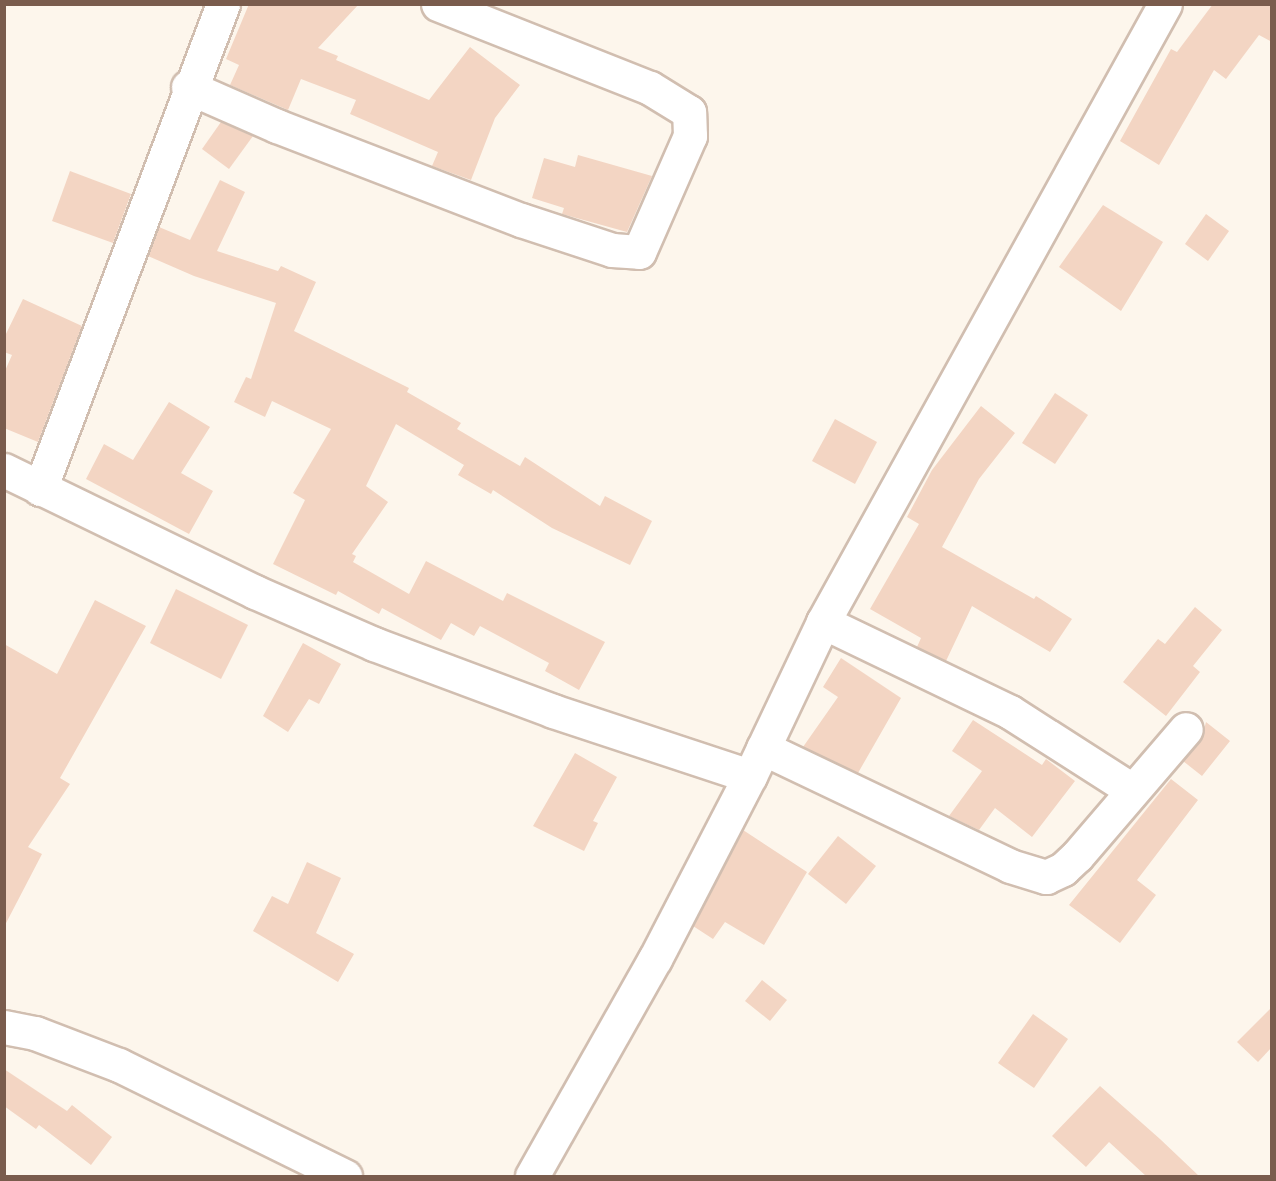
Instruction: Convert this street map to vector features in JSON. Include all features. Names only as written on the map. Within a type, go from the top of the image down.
[{"type":"street","points":[[40,489],[189,87],[223,4]]},
{"type":"street","points":[[189,87],[277,126],[521,220],[612,250],[639,252],[690,136],[689,112],[650,88],[438,4]]},
{"type":"street","points":[[532,1176],[655,959],[756,762],[823,622],[1165,4]]},
{"type":"street","points":[[4,470],[255,592],[374,644],[553,711],[756,762],[1010,866],[1046,877],[1064,869],[1077,856],[1186,729]]},
{"type":"street","points":[[823,622],[1010,712],[1132,790]]},
{"type":"street","points":[[4,1027],[35,1033],[119,1065],[345,1176]]},
{"type":"building","points":[[249,4],[359,4],[318,48],[338,56],[336,60],[429,100],[470,47],[520,85],[495,118],[471,180],[432,166],[438,152],[350,114],[356,100],[301,79],[288,110],[230,85],[239,65],[226,59]]},
{"type":"building","points":[[1213,4],[1272,4],[1272,42],[1259,35],[1226,79],[1214,70],[1159,165],[1120,141],[1171,49],[1177,52]]},
{"type":"building","points":[[221,122],[253,136],[229,169],[202,149]]},
{"type":"building","points":[[578,155],[652,176],[627,232],[562,214],[564,208],[532,198],[544,158],[575,167]]},
{"type":"building","points":[[70,171],[131,194],[113,243],[52,221]]},
{"type":"building","points":[[220,180],[245,192],[217,251],[278,271],[281,266],[316,282],[294,331],[409,388],[407,392],[461,423],[457,429],[520,466],[525,457],[600,506],[605,496],[652,521],[630,565],[552,528],[493,490],[491,494],[458,475],[464,465],[396,424],[366,486],[388,502],[352,554],[356,556],[353,562],[409,594],[426,561],[503,601],[507,593],[605,642],[579,690],[545,671],[549,663],[480,626],[474,636],[451,623],[441,640],[382,608],[379,614],[338,591],[336,595],[273,564],[305,500],[293,493],[331,429],[272,401],[265,417],[234,402],[246,377],[251,379],[276,303],[194,276],[148,256],[159,227],[190,240]]},
{"type":"building","points":[[1103,205],[1163,242],[1121,311],[1059,267]]},
{"type":"building","points":[[1206,214],[1229,231],[1208,261],[1185,244]]},
{"type":"building","points":[[23,299],[82,326],[38,442],[4,428],[4,373],[12,355],[4,352],[4,338]]},
{"type":"building","points":[[1055,393],[1088,415],[1055,464],[1022,443]]},
{"type":"building","points":[[169,402],[210,427],[181,473],[213,491],[189,534],[86,479],[104,444],[133,460]]},
{"type":"building","points":[[981,406],[1015,433],[979,479],[942,547],[1034,599],[1036,596],[1072,619],[1050,652],[972,606],[946,661],[917,647],[921,638],[870,609],[919,524],[907,517],[932,470]]},
{"type":"building","points":[[835,419],[877,442],[855,484],[812,461]]},
{"type":"building","points":[[176,589],[248,625],[221,679],[150,643]]},
{"type":"building","points":[[95,600],[146,626],[60,778],[70,784],[28,847],[42,854],[4,927],[4,644],[57,674]]},
{"type":"building","points":[[1195,607],[1222,630],[1193,666],[1200,672],[1166,716],[1123,682],[1158,639],[1165,644]]},
{"type":"building","points":[[303,643],[341,664],[319,704],[309,699],[288,732],[263,716]]},
{"type":"building","points":[[841,658],[901,698],[858,773],[803,747],[838,697],[823,687]]},
{"type":"building","points":[[973,720],[1042,765],[1046,759],[1075,781],[1032,837],[995,808],[979,830],[949,816],[982,771],[952,751]]},
{"type":"building","points":[[1206,722],[1230,741],[1202,776],[1183,761],[1201,741]]},
{"type":"building","points":[[575,753],[617,777],[593,821],[598,823],[584,851],[533,826]]},
{"type":"building","points":[[1171,779],[1198,800],[1137,880],[1156,895],[1120,943],[1069,905]]},
{"type":"building","points":[[743,830],[807,872],[764,945],[725,922],[713,939],[693,926]]},
{"type":"building","points":[[838,836],[876,866],[846,904],[808,874]]},
{"type":"building","points":[[307,862],[341,878],[316,933],[354,954],[338,982],[253,931],[272,896],[288,904]]},
{"type":"building","points":[[762,980],[787,1000],[770,1021],[745,1001]]},
{"type":"building","points":[[1272,1007],[1272,1047],[1258,1062],[1237,1042]]},
{"type":"building","points":[[1033,1014],[1068,1039],[1034,1088],[998,1063]]},
{"type":"building","points":[[4,1069],[67,1111],[72,1105],[112,1137],[91,1165],[39,1125],[36,1129],[4,1106]]},
{"type":"building","points":[[1100,1086],[1199,1176],[1146,1176],[1109,1142],[1086,1167],[1052,1136]]}]
